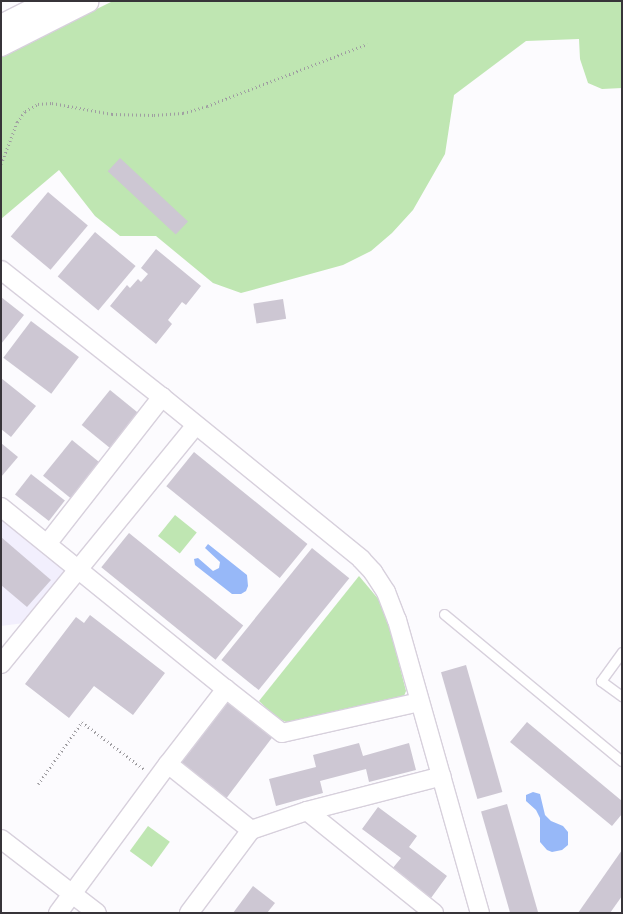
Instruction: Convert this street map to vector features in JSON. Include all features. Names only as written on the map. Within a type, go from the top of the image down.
[{"type":"highway","points":[[1,26],[51,1]]},
{"type":"highway","points":[[1,45],[88,1]]},
{"type":"street","points":[[1,270],[361,559],[373,572],[386,592],[397,620],[480,913]]},
{"type":"street","points":[[47,544],[162,398]]},
{"type":"street","points":[[1,664],[196,426]]},
{"type":"street","points":[[1,507],[282,733],[420,702]]},
{"type":"street","points":[[58,913],[168,764],[226,689]]},
{"type":"street","points":[[168,764],[251,830]]},
{"type":"street","points":[[189,913],[251,830],[307,811],[442,776]]},
{"type":"street","points":[[307,811],[434,913]]},
{"type":"street","points":[[1,839],[97,913]]},
{"type":"lane","points":[[444,614],[622,761]]},
{"type":"lane","points":[[622,652],[601,680],[622,696]]},
{"type":"path","points":[[1,164],[17,122],[25,112],[38,104],[52,103],[112,114],[154,115],[183,113],[207,106],[367,44]]},
{"type":"path","points":[[38,784],[82,722],[157,779]]},
{"type":"shaded area","points":[[1,518],[66,572],[24,623],[1,626]]},
{"type":"green space","points":[[113,1],[622,1],[622,88],[602,89],[588,83],[580,59],[579,39],[526,41],[454,95],[445,154],[413,210],[392,233],[371,251],[343,265],[241,293],[213,283],[156,236],[120,236],[95,216],[59,170],[1,219],[1,56]]},
{"type":"green space","points":[[175,515],[197,533],[180,554],[158,536]]},
{"type":"green space","points":[[359,576],[380,601],[389,624],[406,691],[404,696],[398,699],[294,723],[286,722],[277,718],[259,701]]},
{"type":"green space","points":[[148,826],[170,842],[152,867],[130,851]]},
{"type":"water","points":[[208,544],[247,575],[248,586],[246,591],[241,594],[232,594],[195,565],[194,559],[198,558],[213,571],[219,568],[220,562],[205,548]]},
{"type":"water","points":[[533,792],[540,794],[545,815],[551,821],[563,826],[568,832],[568,845],[562,850],[552,852],[547,850],[540,842],[540,818],[536,810],[526,801],[526,795]]},
{"type":"building","points":[[120,158],[188,221],[176,235],[108,171]]},
{"type":"building","points":[[48,192],[88,225],[51,270],[11,236]]},
{"type":"building","points":[[95,232],[136,266],[98,310],[58,276]]},
{"type":"building","points":[[156,249],[201,286],[186,305],[182,302],[168,320],[172,324],[156,344],[110,306],[127,285],[130,288],[138,279],[141,282],[148,274],[141,268]]},
{"type":"building","points":[[1,297],[24,315],[1,344]]},
{"type":"building","points":[[283,299],[286,319],[256,323],[253,304]]},
{"type":"building","points":[[31,321],[79,357],[51,394],[3,358]]},
{"type":"building","points":[[1,378],[36,406],[11,437],[1,429]]},
{"type":"building","points":[[110,390],[140,414],[111,449],[82,425]]},
{"type":"building","points":[[72,440],[102,464],[73,500],[43,476]]},
{"type":"building","points":[[1,443],[18,457],[1,477]]},
{"type":"building","points":[[194,452],[307,544],[280,578],[166,486]]},
{"type":"building","points":[[31,474],[65,500],[49,521],[15,494]]},
{"type":"building","points":[[129,533],[243,626],[216,660],[101,567]]},
{"type":"building","points":[[1,537],[51,580],[27,607],[1,585]]},
{"type":"building","points":[[312,548],[349,578],[259,690],[221,660]]},
{"type":"building","points":[[90,615],[165,673],[133,715],[94,686],[69,718],[25,684],[76,617],[84,623]]},
{"type":"building","points":[[466,665],[502,792],[477,799],[441,672]]},
{"type":"building","points":[[227,701],[273,736],[226,798],[180,763]]},
{"type":"building","points":[[527,722],[622,801],[622,814],[612,826],[510,742]]},
{"type":"building","points":[[359,743],[363,756],[409,743],[416,770],[369,782],[366,769],[320,781],[323,793],[276,806],[269,779],[316,767],[313,755]]},
{"type":"building","points":[[507,804],[538,913],[510,913],[481,811]]},
{"type":"building","points":[[378,807],[417,836],[409,847],[447,876],[431,898],[392,869],[401,858],[362,829]]},
{"type":"building","points":[[622,850],[622,896],[610,913],[578,913]]},
{"type":"building","points":[[253,886],[275,903],[267,913],[233,913]]}]
